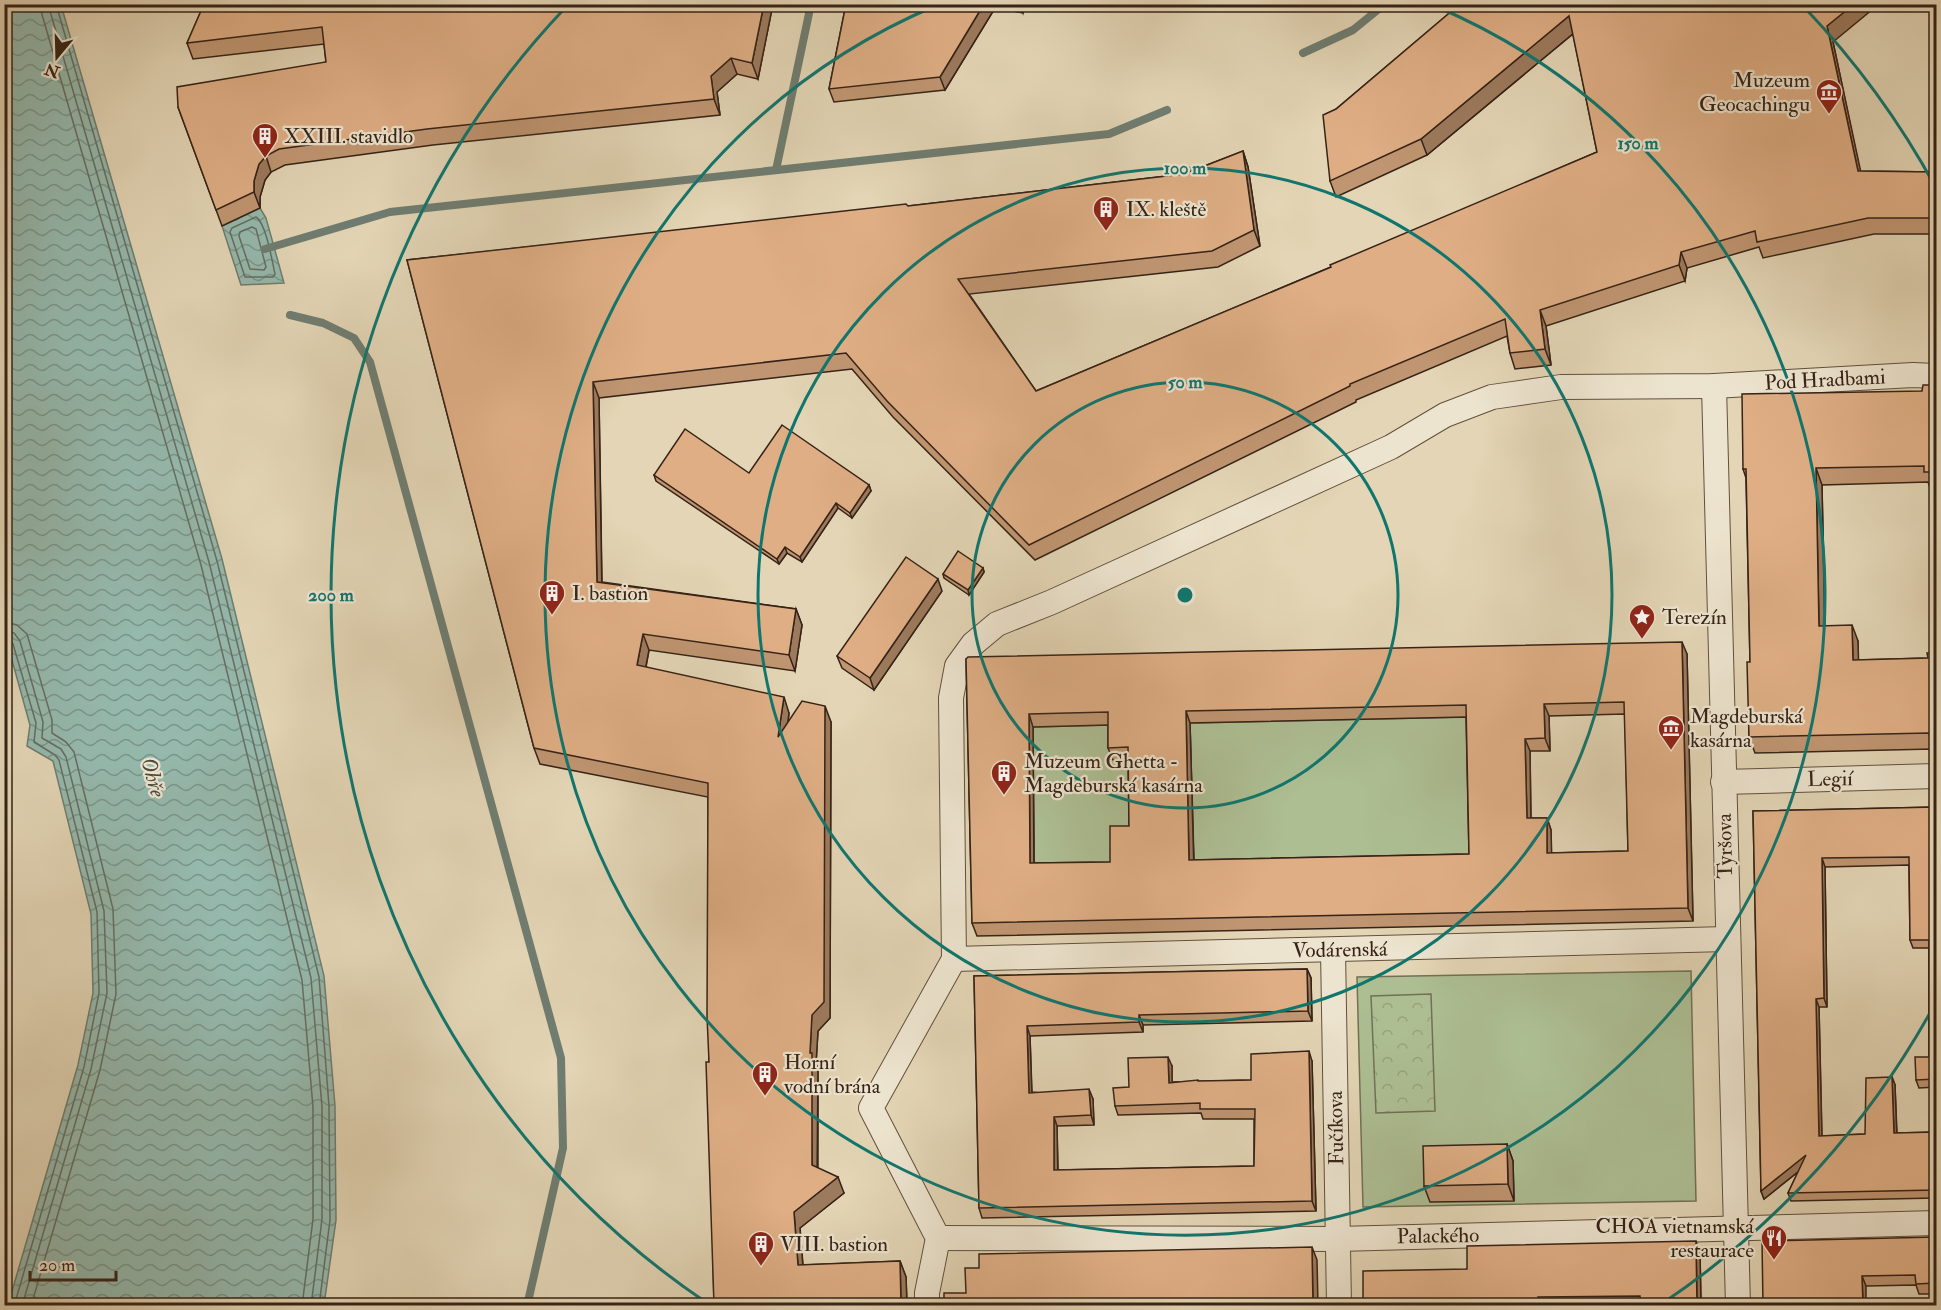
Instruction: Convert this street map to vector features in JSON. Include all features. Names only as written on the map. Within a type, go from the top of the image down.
[{"type":"street","name":"Pod Hradbami","points":[[954,958],[951,698],[957,666],[973,644],[997,624],[1052,602],[1391,447],[1445,415],[1492,397],[1561,387],[1714,386],[1913,375],[1936,376]]},
{"type":"street","name":"Tyršova","points":[[1714,386],[1738,1305]]},
{"type":"street","name":"Legií","points":[[1723,782],[1936,776]]},
{"type":"street","name":"Vodárenská","points":[[954,958],[1727,939]]},
{"type":"street","name":"Fučíkova","points":[[1333,950],[1340,1305]]},
{"type":"street","points":[[927,1305],[927,1293],[938,1238],[871,1108],[954,958]]},
{"type":"street","name":"Palackého","points":[[938,1238],[1338,1239],[1936,1223]]},
{"type":"green space","points":[[1471,717],[1474,866],[1194,872],[1190,723]]},
{"type":"green space","points":[[1112,725],[1132,760],[1134,839],[1115,874],[1034,876],[1033,727]]},
{"type":"green space","points":[[1691,971],[1696,1201],[1363,1207],[1357,977]]},
{"type":"green space","points":[[1431,994],[1435,1111],[1376,1113],[1371,996]]},
{"type":"water","name":"Ohře","points":[[4,5],[61,5],[222,559],[324,976],[335,1106],[336,1220],[324,1305],[8,1305],[78,1065],[93,993],[91,914],[53,761],[27,746],[30,725],[5,635]]},
{"type":"water","points":[[260,208],[266,218],[284,283],[241,285],[222,226]]},
{"type":"building","points":[[204,4],[764,4],[752,63],[731,58],[711,76],[714,99],[427,129],[279,149],[266,156],[259,164],[254,181],[254,192],[216,210],[178,107],[177,87],[326,62],[322,27],[187,43]]},
{"type":"building","points":[[846,4],[984,4],[940,77],[829,89]]},
{"type":"building","points":[[1460,4],[1854,4],[1827,26],[1858,171],[1936,172],[1936,218],[1868,218],[1757,242],[1755,231],[1681,252],[1679,265],[1540,310],[1545,349],[1510,353],[1505,319],[1350,384],[1029,545],[887,401],[846,353],[593,382],[597,582],[796,609],[789,655],[643,634],[637,665],[784,697],[778,737],[802,701],[825,706],[824,1002],[812,1015],[810,1053],[812,1053],[812,1165],[838,1177],[794,1212],[798,1265],[900,1261],[901,1303],[714,1305],[706,1062],[709,1062],[707,1016],[708,783],[534,748],[407,260],[1184,174],[1243,151],[1254,230],[1212,251],[958,279],[1036,391],[1597,152],[1569,16],[1421,139],[1330,181],[1323,115],[1336,109]]},
{"type":"building","points":[[1923,385],[1936,385],[1936,472],[1924,472],[1924,466],[1816,468],[1819,626],[1852,625],[1853,660],[1928,658],[1927,653],[1936,653],[1936,739],[1930,739],[1929,733],[1749,737],[1747,662],[1750,662],[1742,394],[1922,391]]},
{"type":"building","points":[[782,425],[869,485],[850,513],[836,503],[800,557],[785,547],[777,559],[654,475],[685,429],[749,473]]},
{"type":"building","points":[[958,551],[983,568],[968,590],[943,574]]},
{"type":"building","points":[[906,557],[938,579],[870,678],[837,656]]},
{"type":"building","name":"Muzeum Ghetta - Magdeburská kasárna","points":[[1682,642],[1688,908],[972,923],[966,659],[968,657]],"holes":[[[1624,702],[1628,851],[1547,853],[1547,818],[1527,818],[1525,739],[1545,738],[1544,704]],[[1466,705],[1469,854],[1189,860],[1186,711]],[[1108,712],[1108,748],[1128,747],[1129,826],[1110,826],[1110,862],[1030,863],[1029,714]]]},
{"type":"building","points":[[1936,807],[1936,1079],[1916,1080],[1915,1057],[1929,1057],[1929,940],[1910,940],[1909,857],[1822,858],[1824,998],[1816,999],[1819,1136],[1865,1134],[1866,1078],[1892,1077],[1894,1133],[1936,1132],[1936,1190],[1788,1193],[1806,1155],[1761,1191],[1753,811]]},
{"type":"building","points":[[1307,969],[1308,1011],[1139,1015],[1139,1022],[1027,1026],[1029,1093],[1089,1089],[1091,1115],[1054,1117],[1054,1170],[1254,1166],[1255,1109],[1200,1109],[1200,1103],[1115,1106],[1113,1088],[1129,1087],[1128,1058],[1168,1057],[1169,1083],[1198,1080],[1251,1080],[1251,1054],[1309,1051],[1312,1201],[979,1208],[974,976]]},
{"type":"building","points":[[1507,1144],[1508,1184],[1424,1186],[1423,1146]]},
{"type":"building","points":[[1936,1237],[1936,1283],[1916,1284],[1915,1275],[1862,1276],[1863,1305],[1763,1305],[1762,1241]]},
{"type":"building","points":[[1696,1241],[1697,1305],[1640,1305],[1640,1296],[1538,1297],[1539,1305],[1363,1305],[1363,1271],[1467,1269],[1467,1246]]},
{"type":"building","points":[[1312,1247],[1313,1305],[944,1305],[944,1293],[966,1293],[965,1268],[979,1268],[979,1254]]},
{"type":"waterway","points":[[776,170],[811,4]]},
{"type":"waterway","points":[[1303,53],[1353,30],[1385,4]]},
{"type":"waterway","points":[[265,249],[390,212],[1109,134],[1167,110]]},
{"type":"waterway","points":[[290,315],[323,323],[354,338],[370,362],[561,1058],[563,1148],[527,1306]]},
{"type":"place","name":"Muzeum Geocachingu","points":[[1829,115]]},
{"type":"place","name":"XXIII. stavidlo","points":[[265,159]]},
{"type":"place","name":"IX. kleště","points":[[1106,232]]},
{"type":"place","name":"I. bastion","points":[[552,616]]},
{"type":"place","name":"Terezín","points":[[1642,640]]},
{"type":"place","name":"Magdeburská kasárna","points":[[1671,751]]},
{"type":"place","name":"Muzeum Ghetta - Magdeburská kasárna","points":[[1004,796]]},
{"type":"place","name":"Horní vodní brána","points":[[765,1097]]},
{"type":"place","name":"CHOA vietnamská restaurace","points":[[1774,1261]]},
{"type":"place","name":"VIII. bastion","points":[[761,1267]]}]
